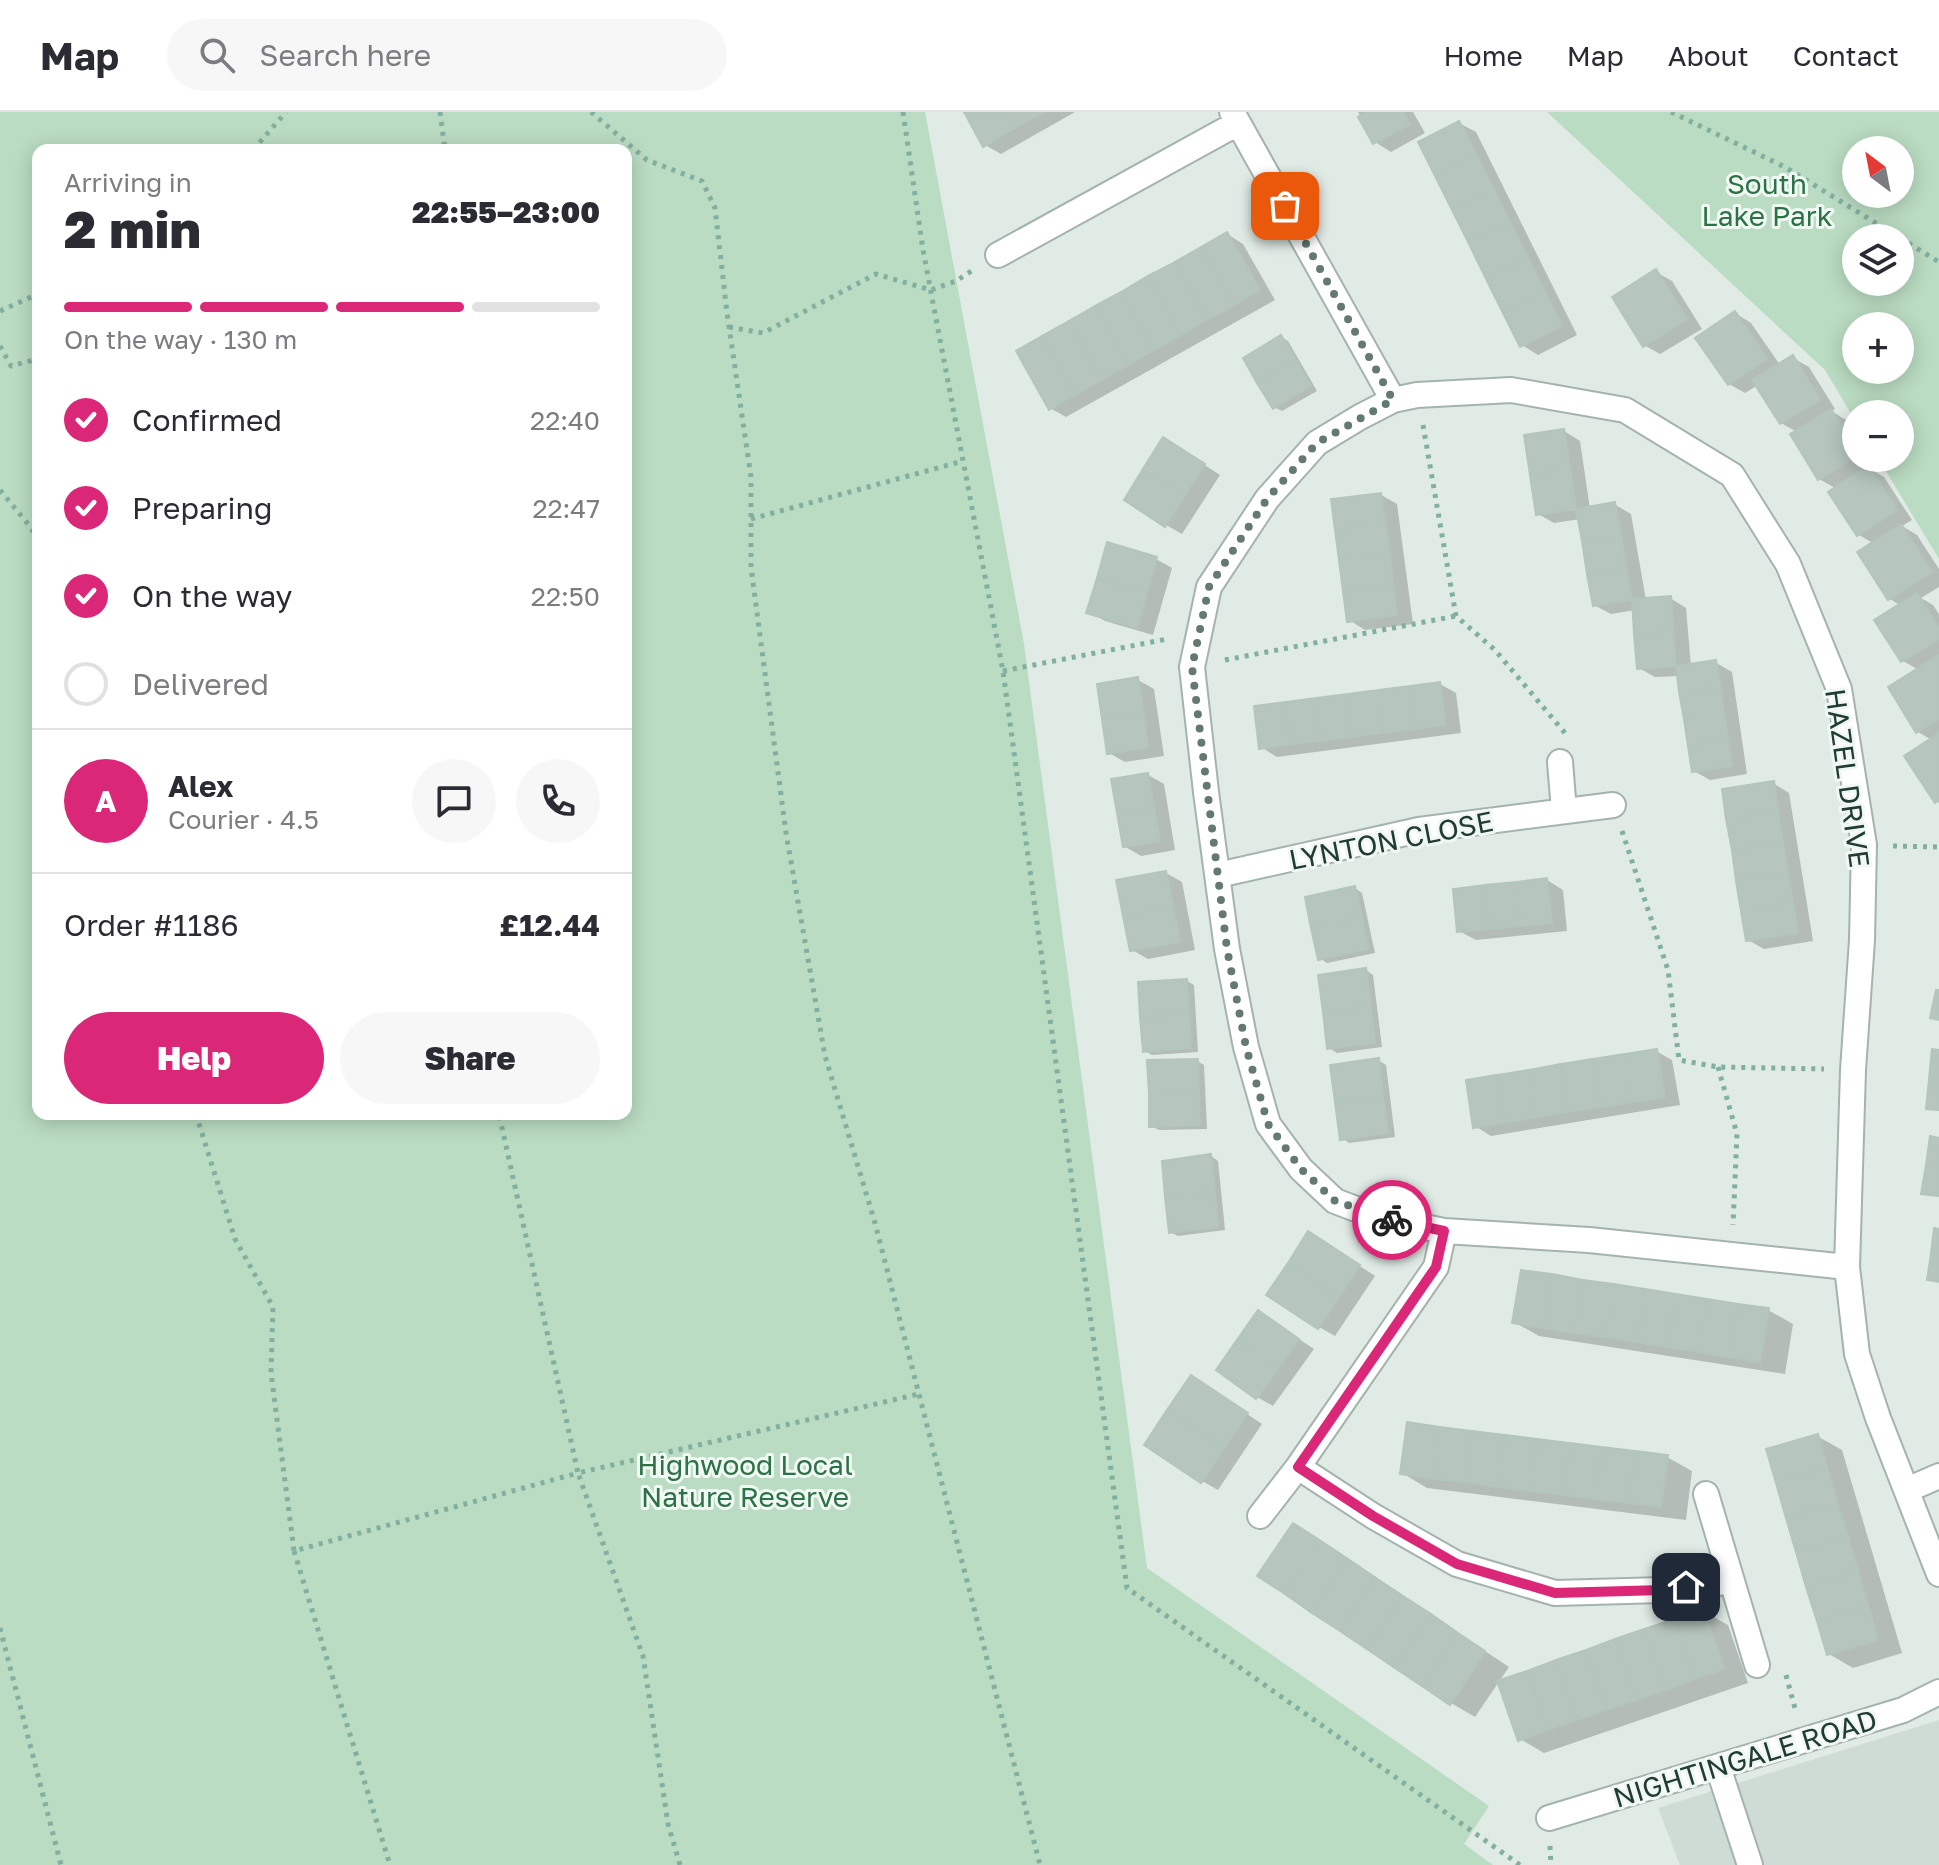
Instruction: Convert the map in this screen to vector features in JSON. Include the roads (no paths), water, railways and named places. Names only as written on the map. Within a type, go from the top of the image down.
[{"type":"street","points":[[998,255],[1235,117],[1393,400]]},
{"type":"street","name":"HAZEL DRIVE","points":[[1847,1267],[1516,1234],[1444,1231],[1377,1217],[1335,1201],[1301,1169],[1268,1124],[1246,1047],[1227,949],[1192,667],[1209,587],[1267,499],[1317,443],[1393,400],[1417,395],[1511,390],[1625,410],[1732,475],[1788,564],[1839,689],[1864,845],[1847,1267],[1857,1354],[1878,1418],[1939,1574]]},
{"type":"street","points":[[1560,762],[1564,811]]},
{"type":"street","name":"LYNTON CLOSE","points":[[1218,875],[1419,830],[1613,805]]},
{"type":"street","points":[[1260,1516],[1298,1467],[1436,1267],[1444,1231]]},
{"type":"street","points":[[1298,1467],[1373,1516],[1457,1564],[1555,1593],[1663,1590],[1732,1581]]},
{"type":"street","points":[[1907,1490],[1939,1476]]},
{"type":"street","points":[[1706,1494],[1757,1665]]},
{"type":"street","name":"NIGHTINGALE ROAD","points":[[1549,1818],[1903,1710],[1939,1692]]},
{"type":"street","points":[[1718,1767],[1750,1865]]},
{"type":"park label","name":"South Lake Park","points":[[1767,199]]},
{"type":"park label","name":"Highwood Local Nature Reserve","points":[[745,1480]]}]
